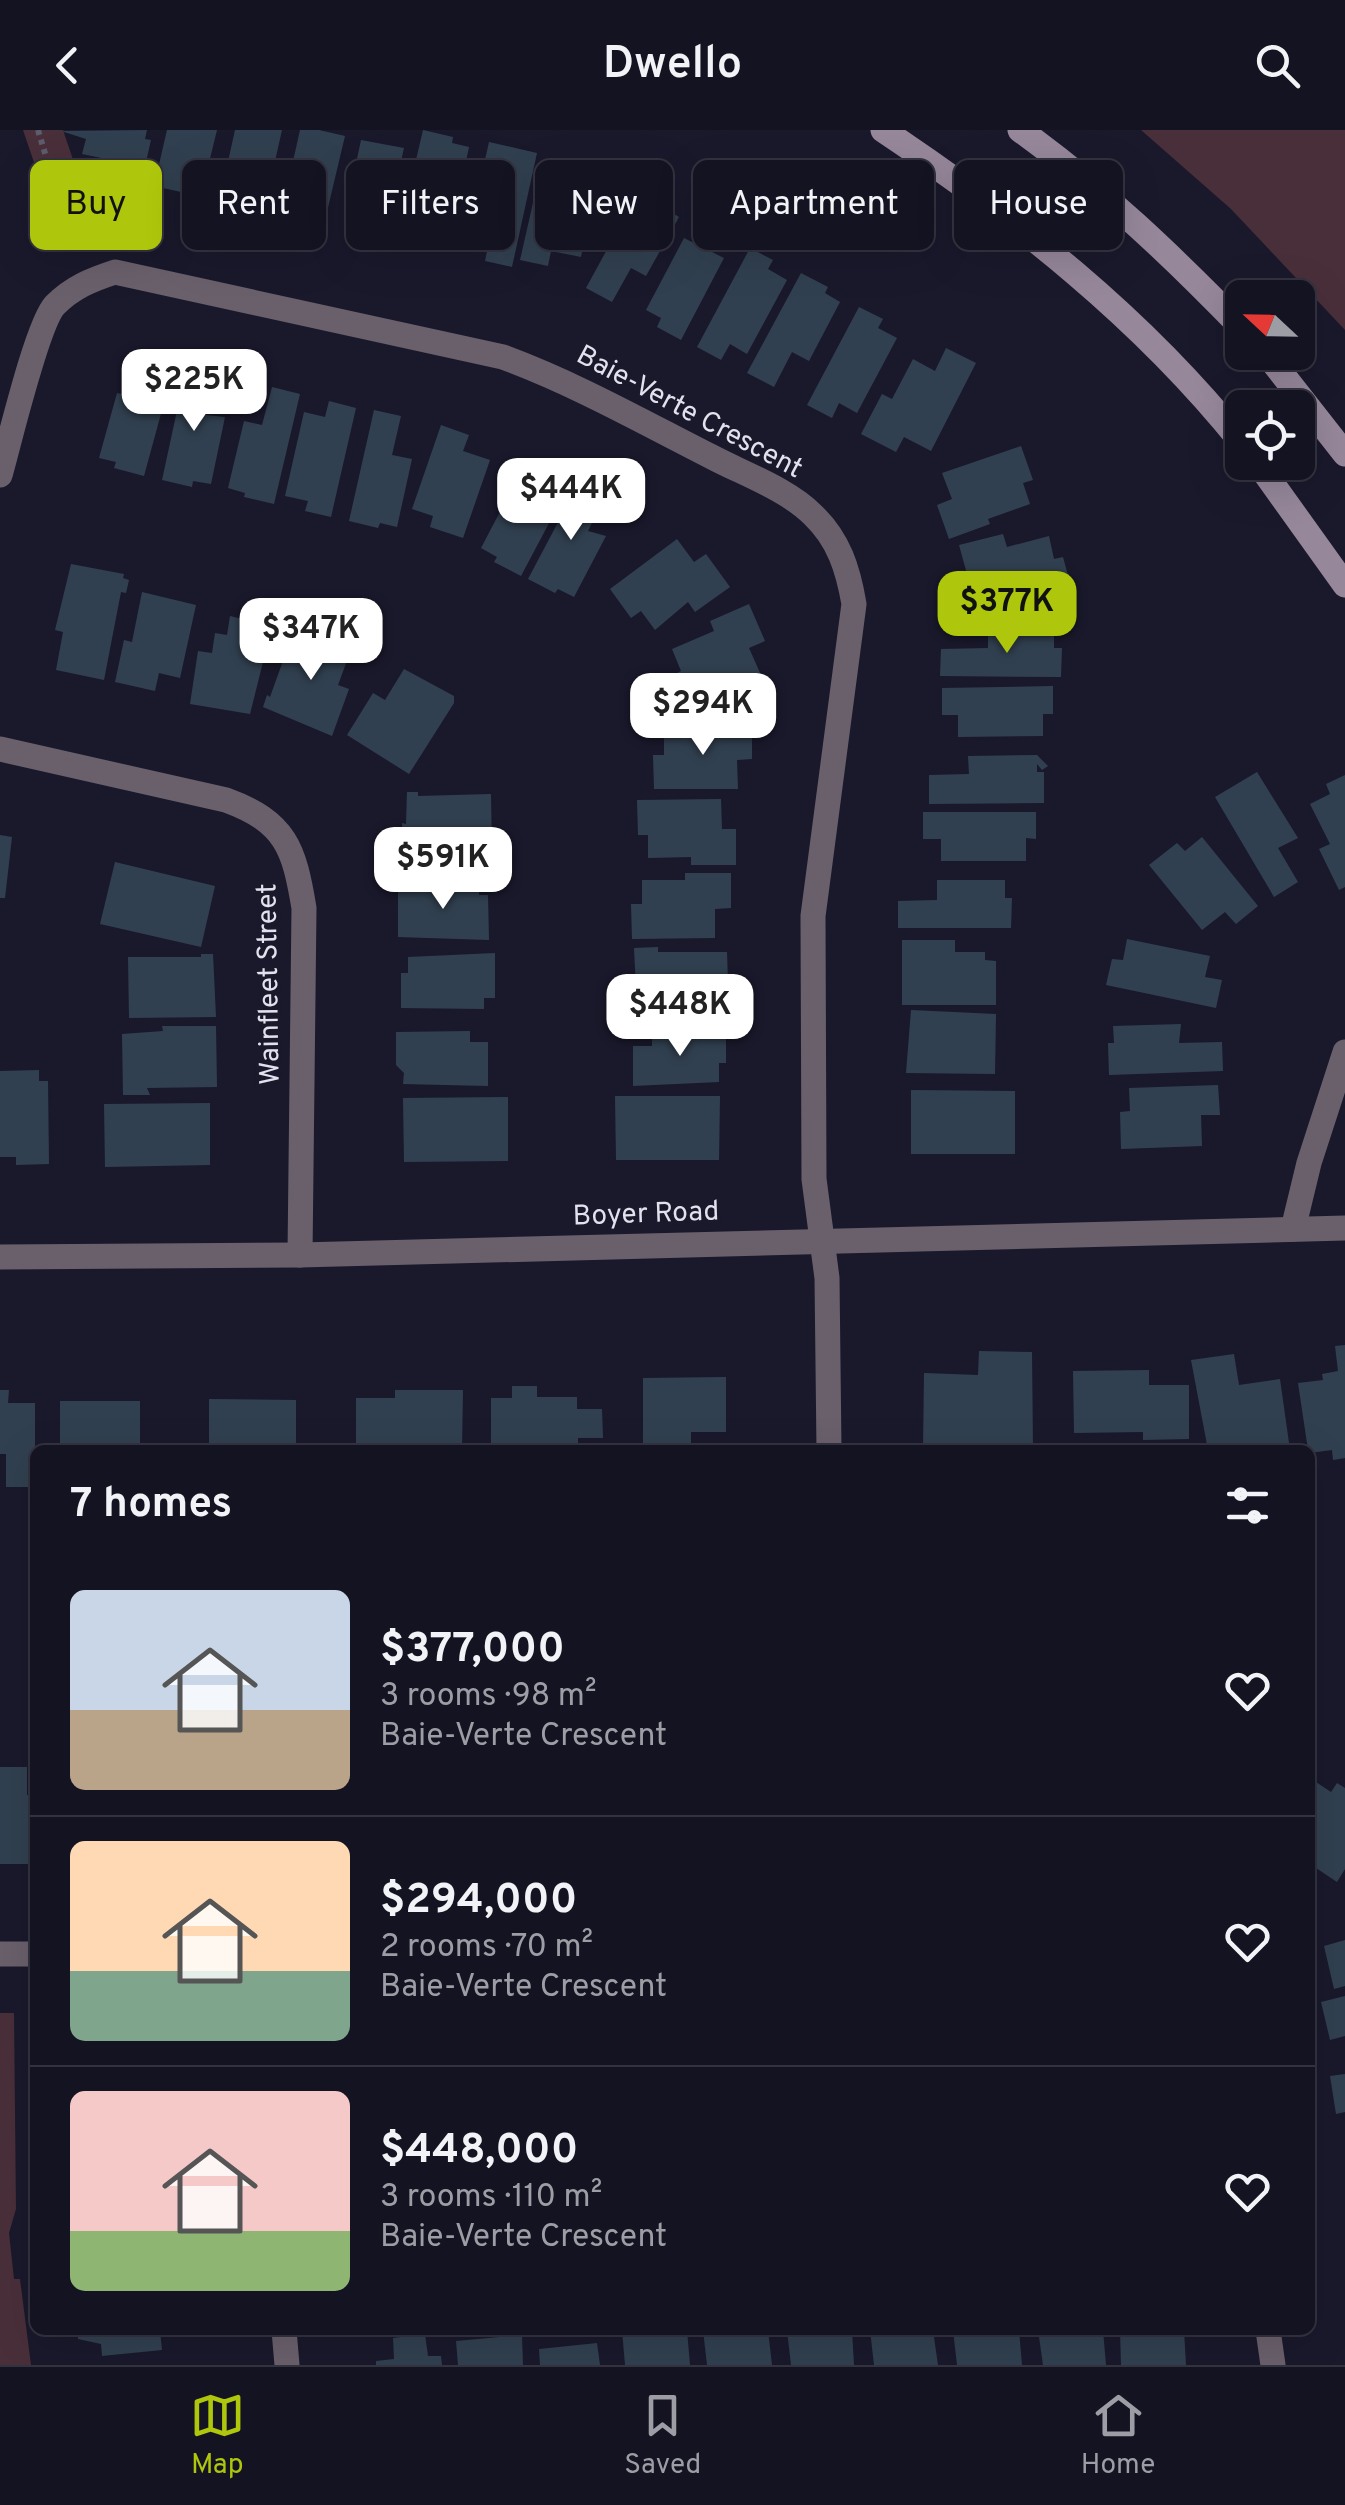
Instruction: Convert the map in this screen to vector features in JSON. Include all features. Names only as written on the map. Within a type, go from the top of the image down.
[{"type":"main road","points":[[883,130],[1021,226],[1098,292],[1172,362],[1225,423]]},
{"type":"main road","points":[[1020,130],[1090,184],[1169,254],[1225,311]]},
{"type":"main road","points":[[1279,370],[1345,454]]},
{"type":"main road","points":[[1270,480],[1345,585]]},
{"type":"street","name":"Baie-Verte Crescent","points":[[84,282],[115,272],[148,277],[503,356],[554,376],[762,483],[810,512],[829,532],[849,576],[854,604],[813,916],[814,1179],[827,1278],[829,1445]]},
{"type":"street","points":[[0,475],[51,308],[84,282]]},
{"type":"street","name":"Wainfleet Street","points":[[0,749],[226,800],[256,811],[281,834],[297,867],[304,908],[300,1254]]},
{"type":"street","points":[[1293,1229],[1309,1163],[1345,1052]]},
{"type":"street","name":"Boyer Road","points":[[0,1256],[300,1254],[1345,1228]]},
{"type":"street","points":[[0,1954],[30,1954]]},
{"type":"street","points":[[285,2335],[288,2365]]},
{"type":"street","points":[[1269,2335],[1273,2365]]},
{"type":"path","points":[[38,130],[84,282]]},
{"type":"shaded area","points":[[23,130],[63,130],[73,160],[33,160]]},
{"type":"shaded area","points":[[1141,130],[1345,130],[1345,330],[1315,298],[1315,280],[1298,280],[1231,209]]},
{"type":"shaded area","points":[[0,2013],[14,2013],[16,2209],[9,2233],[14,2279],[20,2279],[31,2365],[0,2365]]},
{"type":"building","points":[[147,130],[145,139],[151,140],[146,160],[111,160],[82,154],[86,139],[61,131]]},
{"type":"building","points":[[167,130],[217,130],[210,160],[182,160],[181,192],[162,188],[160,160]]},
{"type":"building","points":[[235,130],[282,130],[275,160],[228,160]]},
{"type":"building","points":[[300,130],[345,136],[326,216],[326,160],[293,160]]},
{"type":"building","points":[[423,130],[453,137],[452,143],[469,147],[466,160],[416,160]]},
{"type":"building","points":[[361,140],[404,148],[401,160],[357,160]]},
{"type":"building","points":[[489,142],[537,153],[512,267],[485,261],[487,250],[515,250],[515,160],[485,160]]},
{"type":"building","points":[[535,194],[535,250],[582,250],[581,257],[551,251],[548,266],[520,260]]},
{"type":"building","points":[[684,238],[693,242],[693,250],[708,250],[724,258],[681,340],[657,327],[661,318],[646,310]]},
{"type":"building","points":[[607,250],[661,250],[646,276],[631,268],[612,302],[586,288]]},
{"type":"building","points":[[749,250],[773,260],[768,269],[787,280],[747,354],[730,344],[721,360],[697,347]]},
{"type":"building","points":[[801,273],[828,287],[825,293],[840,302],[809,361],[792,352],[774,387],[747,373]]},
{"type":"building","points":[[859,307],[883,319],[878,328],[897,338],[857,413],[839,403],[832,418],[807,405]]},
{"type":"building","points":[[946,348],[976,363],[931,451],[904,437],[896,452],[861,434],[882,394],[892,399],[913,359],[935,371]]},
{"type":"building","points":[[146,359],[174,366],[144,476],[114,468],[116,462],[99,458],[117,393],[135,397]]},
{"type":"building","points":[[186,369],[214,376],[206,415],[225,417],[211,484],[193,481],[192,487],[162,480]]},
{"type":"building","points":[[272,387],[300,394],[274,504],[244,497],[245,493],[228,488],[244,421],[262,425]]},
{"type":"building","points":[[329,401],[356,408],[331,517],[305,511],[308,501],[285,496],[304,412],[325,417]]},
{"type":"building","points":[[374,410],[401,416],[392,455],[412,459],[397,527],[380,523],[378,528],[349,521]]},
{"type":"building","points":[[441,425],[469,435],[463,451],[490,460],[463,538],[430,527],[433,516],[412,509]]},
{"type":"building","points":[[1021,446],[1033,480],[1023,483],[1030,504],[949,539],[937,505],[952,499],[942,473]]},
{"type":"building","points":[[549,462],[574,476],[521,576],[494,562],[497,557],[481,548],[513,487],[527,495],[528,500]]},
{"type":"building","points":[[581,479],[607,493],[588,531],[606,536],[574,597],[558,589],[555,593],[528,579]]},
{"type":"building","points":[[1003,534],[1007,547],[1049,536],[1054,559],[1063,557],[1072,590],[992,611],[985,582],[970,585],[959,545]]},
{"type":"building","points":[[677,539],[694,562],[706,554],[730,587],[695,612],[688,602],[655,630],[641,611],[631,618],[610,589]]},
{"type":"building","points":[[71,564],[124,574],[123,578],[129,580],[126,593],[121,592],[104,680],[56,670],[63,632],[55,630]]},
{"type":"building","points":[[142,592],[196,605],[180,678],[159,673],[155,691],[115,682],[124,640],[132,642]]},
{"type":"building","points":[[749,604],[765,641],[749,648],[761,675],[685,707],[671,676],[681,671],[672,649],[714,631],[710,621]]},
{"type":"building","points":[[230,616],[272,626],[250,714],[190,704],[198,651],[212,653],[215,633],[227,635]]},
{"type":"building","points":[[294,630],[351,650],[338,685],[349,689],[332,736],[263,707]]},
{"type":"building","points":[[988,630],[1054,630],[1054,648],[1062,648],[1061,677],[940,676],[941,649],[988,648]]},
{"type":"building","points":[[404,669],[454,696],[454,703],[409,774],[347,735],[373,693],[385,700]]},
{"type":"building","points":[[1053,686],[1053,714],[1043,714],[1043,736],[958,737],[958,715],[942,715],[942,688]]},
{"type":"building","points":[[707,724],[752,724],[752,759],[737,760],[738,789],[654,789],[653,755],[664,755],[664,730],[707,730]]},
{"type":"building","points":[[1037,755],[1048,766],[1042,770],[1037,764],[1037,772],[1044,772],[1044,803],[929,804],[929,775],[969,774],[968,756]]},
{"type":"building","points":[[1257,772],[1298,838],[1278,848],[1298,882],[1274,897],[1215,797]]},
{"type":"building","points":[[1345,775],[1345,887],[1339,890],[1319,849],[1330,844],[1310,804],[1330,794],[1326,784]]},
{"type":"building","points":[[407,792],[418,792],[418,796],[491,794],[492,855],[454,855],[454,866],[403,869],[402,823],[406,824]]},
{"type":"building","points":[[721,799],[722,829],[736,829],[736,865],[691,865],[691,857],[648,858],[648,835],[638,835],[637,800]]},
{"type":"building","points":[[923,812],[1036,812],[1036,839],[1026,838],[1026,861],[941,861],[941,839],[923,839]]},
{"type":"building","points":[[0,835],[12,837],[5,898],[0,898]]},
{"type":"building","points":[[1202,837],[1258,906],[1236,924],[1225,912],[1202,930],[1149,865],[1177,843],[1185,851]]},
{"type":"building","points":[[115,862],[215,886],[201,947],[100,924]]},
{"type":"building","points":[[685,873],[731,873],[731,908],[715,909],[715,938],[632,939],[631,904],[642,904],[642,880],[685,880]]},
{"type":"building","points":[[937,880],[1005,880],[1005,898],[1012,898],[1011,928],[898,928],[898,901],[937,900]]},
{"type":"building","points":[[479,885],[479,895],[488,895],[489,940],[398,937],[398,886]]},
{"type":"building","points":[[1127,939],[1210,956],[1205,977],[1222,980],[1216,1008],[1106,985],[1112,959],[1123,960]]},
{"type":"building","points":[[902,940],[955,940],[955,952],[985,952],[985,960],[996,961],[996,1005],[902,1005]]},
{"type":"building","points":[[658,947],[658,952],[727,952],[729,1013],[674,1015],[674,1003],[644,1003],[644,987],[636,988],[634,948]]},
{"type":"building","points":[[495,953],[495,998],[484,998],[484,1009],[401,1008],[401,973],[408,973],[408,957]]},
{"type":"building","points":[[213,954],[216,1017],[129,1018],[128,957]]},
{"type":"building","points":[[911,1010],[996,1014],[995,1074],[906,1073]]},
{"type":"building","points":[[1181,1024],[1179,1043],[1222,1042],[1223,1071],[1109,1075],[1108,1043],[1114,1043],[1113,1026]]},
{"type":"building","points":[[162,1026],[216,1026],[217,1087],[147,1088],[150,1095],[123,1095],[122,1034],[163,1031]]},
{"type":"building","points":[[470,1031],[470,1042],[488,1042],[488,1086],[403,1084],[404,1073],[396,1065],[396,1032]]},
{"type":"building","points":[[652,1032],[726,1032],[726,1063],[719,1063],[719,1082],[633,1086],[633,1046],[652,1046]]},
{"type":"building","points":[[39,1070],[39,1081],[48,1081],[49,1164],[16,1165],[16,1157],[0,1157],[0,1071]]},
{"type":"building","points":[[1218,1085],[1220,1115],[1201,1115],[1202,1146],[1121,1149],[1120,1112],[1130,1111],[1129,1088]]},
{"type":"building","points":[[911,1090],[1015,1091],[1015,1154],[911,1154]]},
{"type":"building","points":[[615,1096],[720,1096],[719,1160],[616,1160]]},
{"type":"building","points":[[508,1097],[508,1161],[404,1162],[403,1098]]},
{"type":"building","points":[[210,1103],[210,1165],[105,1167],[104,1104]]},
{"type":"building","points":[[1345,1345],[1345,1458],[1333,1460],[1332,1450],[1315,1452],[1315,1445],[1307,1445],[1298,1383],[1323,1380],[1322,1374],[1338,1371],[1335,1346]]},
{"type":"building","points":[[979,1351],[1032,1352],[1033,1445],[923,1445],[924,1373],[978,1375]]},
{"type":"building","points":[[1234,1354],[1239,1385],[1280,1379],[1289,1445],[1207,1445],[1191,1360]]},
{"type":"building","points":[[1149,1370],[1149,1385],[1189,1385],[1189,1439],[1143,1440],[1143,1432],[1074,1433],[1073,1371]]},
{"type":"building","points":[[726,1377],[726,1432],[691,1432],[691,1445],[643,1445],[643,1378]]},
{"type":"building","points":[[512,1386],[537,1386],[537,1397],[577,1397],[577,1409],[602,1409],[603,1438],[578,1438],[578,1445],[491,1445],[491,1398],[512,1398]]},
{"type":"building","points":[[0,1390],[9,1390],[8,1403],[35,1403],[30,1487],[6,1487],[6,1454],[0,1454]]},
{"type":"building","points":[[395,1390],[463,1390],[462,1445],[356,1445],[356,1398],[395,1398]]},
{"type":"building","points":[[209,1399],[296,1400],[296,1445],[209,1445]]},
{"type":"building","points":[[60,1401],[140,1401],[140,1445],[60,1445]]},
{"type":"building","points":[[0,1767],[27,1767],[30,1864],[0,1864]]},
{"type":"building","points":[[1315,1781],[1331,1792],[1337,1783],[1345,1788],[1345,1869],[1337,1882],[1315,1867]]},
{"type":"building","points":[[1345,1940],[1345,1986],[1334,1989],[1324,1946]]},
{"type":"building","points":[[1345,1996],[1345,2036],[1330,2040],[1321,2002]]},
{"type":"building","points":[[1345,2074],[1345,2112],[1336,2114],[1330,2076]]},
{"type":"building","points":[[78,2335],[160,2335],[162,2350],[102,2356],[101,2344],[78,2339]]},
{"type":"building","points":[[425,2335],[428,2356],[441,2356],[442,2365],[376,2365],[376,2361],[394,2359],[393,2338]]},
{"type":"building","points":[[522,2335],[523,2365],[458,2365],[456,2341]]},
{"type":"building","points":[[622,2335],[687,2335],[690,2365],[625,2365]]},
{"type":"building","points":[[704,2335],[769,2335],[772,2365],[707,2365]]},
{"type":"building","points":[[788,2335],[852,2335],[854,2365],[791,2365]]},
{"type":"building","points":[[871,2335],[934,2337],[938,2365],[874,2365]]},
{"type":"building","points":[[954,2335],[1019,2335],[1022,2365],[957,2365]]},
{"type":"building","points":[[1039,2335],[1103,2335],[1106,2365],[1043,2365]]},
{"type":"building","points":[[1120,2335],[1184,2335],[1186,2365],[1121,2365]]},
{"type":"building","points":[[597,2343],[600,2365],[540,2365],[539,2349]]}]
